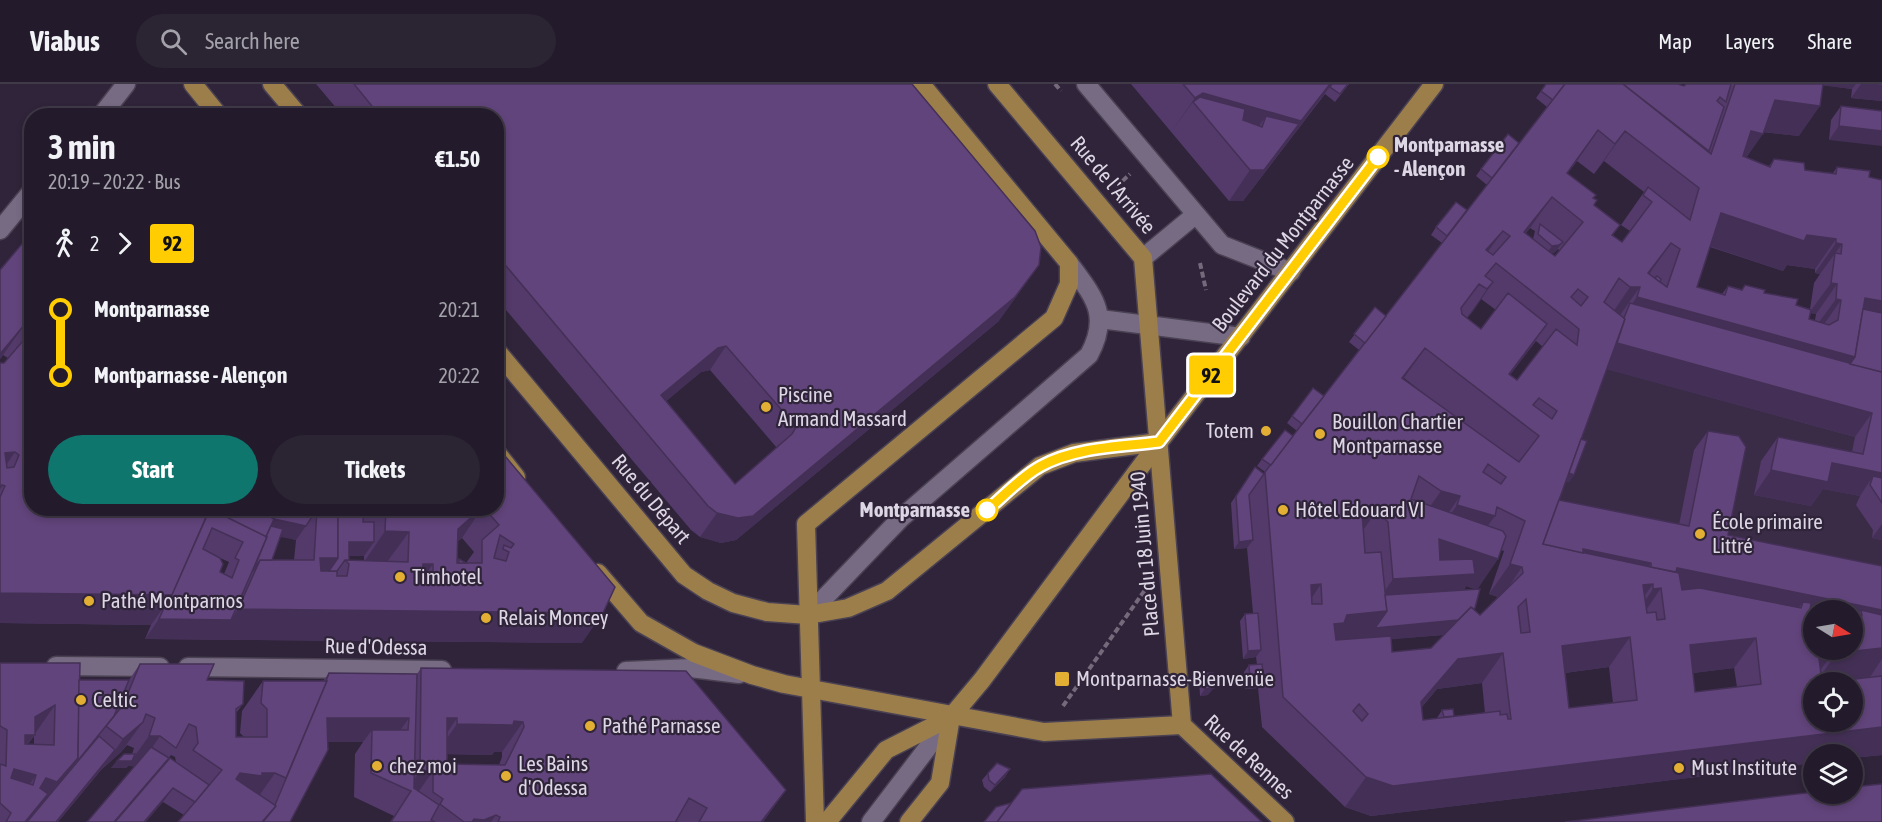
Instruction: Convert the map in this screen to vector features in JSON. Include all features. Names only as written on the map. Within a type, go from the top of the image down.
[{"type":"main road","points":[[193,84],[212,108]]},
{"type":"main road","points":[[272,84],[292,108]]},
{"type":"main road","points":[[815,822],[806,524],[1054,318],[1069,284],[1068,263],[921,84]]},
{"type":"main road","name":"Rue de l'Arrivée","points":[[997,84],[1143,258],[1159,442]]},
{"type":"main road","name":"Boulevard du Montparnasse","points":[[826,822],[886,750],[951,717],[982,680],[1159,442],[1434,84]]},
{"type":"main road","name":"Rue du Départ","points":[[504,360],[684,574],[708,591],[733,603],[767,612],[808,615]]},
{"type":"main road","name":"Place du 18 Juin 1940","points":[[808,615],[848,608],[887,591],[1040,466],[1074,453],[1159,442],[1182,725]]},
{"type":"main road","points":[[504,462],[530,494]]},
{"type":"main road","points":[[588,562],[640,623],[694,653],[752,675],[811,690],[1044,732],[1182,725]]},
{"type":"main road","points":[[909,822],[940,783],[951,717]]},
{"type":"main road","name":"Rue de Rennes","points":[[1182,725],[1285,822]]},
{"type":"street","points":[[107,108],[126,84]]},
{"type":"street","name":"Rue de l'Arrivée","points":[[1086,84],[1222,245],[1291,272]]},
{"type":"street","points":[[0,230],[24,202]]},
{"type":"street","points":[[1143,258],[1195,215]]},
{"type":"street","points":[[808,615],[902,518],[1089,355],[1098,338],[1100,319],[1094,297],[1068,263]]},
{"type":"street","points":[[1100,319],[1240,337]]},
{"type":"street","name":"Rue d'Odessa","points":[[35,666],[460,670]]},
{"type":"street","points":[[614,671],[691,668],[752,675]]},
{"type":"street","name":"Boulevard du Montparnasse","points":[[871,822],[951,717]]},
{"type":"path","points":[[1114,188],[1138,168]]},
{"type":"path","points":[[1200,263],[1206,290]]},
{"type":"path","points":[[1063,713],[1063,703],[1151,582]]},
{"type":"shaded area","points":[[1613,327],[1882,401],[1882,650],[1863,625],[1863,600],[1803,600],[1803,609],[1522,575]]},
{"type":"building","points":[[354,84],[912,84],[1035,231],[1041,247],[1039,265],[1015,297],[753,516],[738,518],[717,513],[708,506],[504,264],[504,108],[374,108]],"holes":[[[726,346],[793,423],[795,429],[735,484],[661,395],[718,348]]]},
{"type":"building","points":[[1183,84],[1330,84],[1301,121],[1203,93],[1195,98]]},
{"type":"building","points":[[1332,84],[1348,84],[1340,94],[1330,87]]},
{"type":"building","points":[[1546,84],[1565,84],[1553,100],[1541,91]]},
{"type":"building","points":[[1565,84],[1623,84],[1711,154],[1735,84],[1823,84],[1820,106],[1775,100],[1763,134],[1751,131],[1743,156],[1770,167],[1774,159],[1804,163],[1805,170],[1836,174],[1837,167],[1870,171],[1869,177],[1882,180],[1882,301],[1865,298],[1855,357],[1637,297],[1640,287],[1630,287],[1619,278],[1604,302],[1625,319],[1543,544],[1679,573],[1682,590],[1700,588],[1801,608],[1803,602],[1803,660],[1819,660],[1821,672],[1803,672],[1803,732],[1841,732],[1393,786],[1366,777],[1283,697],[1265,472]],"holes":[[[1598,130],[1615,144],[1625,131],[1699,188],[1690,220],[1648,187],[1643,195],[1652,202],[1622,242],[1612,235],[1620,225],[1594,205],[1597,200],[1593,198],[1596,195],[1567,173]],[[1552,197],[1583,222],[1555,256],[1524,232]],[[1721,213],[1804,241],[1807,235],[1836,239],[1836,243],[1842,244],[1841,254],[1835,253],[1831,283],[1837,284],[1836,299],[1841,300],[1838,320],[1829,325],[1809,319],[1811,310],[1796,305],[1798,299],[1764,293],[1765,290],[1745,285],[1742,290],[1728,286],[1725,295],[1697,287]],[[1503,231],[1510,236],[1493,255],[1486,250]],[[1671,243],[1680,249],[1667,287],[1648,273]],[[1496,263],[1579,329],[1577,345],[1556,329],[1517,380],[1509,374],[1547,324],[1508,293],[1481,329],[1462,314],[1461,308],[1479,284],[1487,289],[1493,282],[1485,276]],[[1578,289],[1588,297],[1581,306],[1571,297]],[[1425,348],[1539,436],[1519,462],[1402,378]],[[1539,398],[1557,411],[1552,419],[1533,405]],[[1488,464],[1506,477],[1501,484],[1483,472]],[[1419,476],[1441,491],[1460,496],[1457,505],[1495,516],[1497,507],[1525,521],[1510,564],[1522,567],[1523,573],[1480,615],[1471,607],[1431,648],[1392,652],[1391,636],[1336,640],[1334,624],[1344,623],[1347,615],[1387,611],[1381,552],[1365,553],[1362,512],[1377,511],[1388,522],[1393,579],[1475,574],[1473,559],[1440,560],[1439,539],[1498,559],[1506,536],[1503,531],[1411,499]],[[1321,584],[1322,604],[1312,604],[1311,585]],[[1653,584],[1653,589],[1661,588],[1665,619],[1657,620],[1656,612],[1647,613],[1643,585]],[[1526,599],[1530,632],[1521,633],[1518,607]],[[1630,637],[1637,700],[1569,708],[1562,646]],[[1756,638],[1761,684],[1695,692],[1690,645]],[[1503,653],[1511,719],[1508,719],[1507,714],[1500,715],[1500,711],[1423,720],[1421,702],[1458,659]],[[1359,704],[1368,714],[1362,721],[1353,711]]]},
{"type":"building","points":[[1623,84],[1678,84],[1684,86],[1686,84],[1731,84],[1726,102],[1720,97],[1717,101],[1724,107],[1709,151]]},
{"type":"building","points":[[1200,97],[1245,109],[1243,120],[1262,127],[1266,116],[1299,124],[1264,170],[1250,170],[1193,102]]},
{"type":"building","points":[[1841,106],[1882,111],[1882,131],[1839,126]]},
{"type":"building","points":[[1508,134],[1519,143],[1492,178],[1481,169]]},
{"type":"building","points":[[1456,202],[1467,210],[1447,236],[1436,227]]},
{"type":"building","points":[[1540,224],[1563,242],[1552,246],[1538,234]]},
{"type":"building","points":[[24,242],[24,325],[0,354],[0,270]]},
{"type":"building","points":[[1630,303],[1882,372],[1882,473],[1832,463],[1828,482],[1771,470],[1778,437],[1863,454],[1872,413],[1617,343]]},
{"type":"building","points":[[1375,307],[1386,316],[1365,343],[1354,334]]},
{"type":"building","points":[[1863,309],[1882,313],[1882,372],[1850,364],[1855,357]]},
{"type":"building","points":[[22,342],[24,344],[24,516],[207,516],[172,595],[0,593],[0,497],[5,486],[2,485],[0,488],[0,363],[4,363]],"holes":[[[15,452],[19,455],[14,467],[7,468],[5,453]]]},
{"type":"building","points":[[1313,388],[1324,396],[1302,424],[1292,416]]},
{"type":"building","points":[[1285,430],[1293,436],[1271,465],[1262,459]]},
{"type":"building","points":[[1708,431],[1739,436],[1746,447],[1728,535],[1882,566],[1882,610],[1863,606],[1863,600],[1833,600],[1677,568],[1676,572],[1651,567],[1651,563],[1583,549],[1583,553],[1543,544],[1559,500],[1689,526]]},
{"type":"building","points":[[1581,439],[1587,441],[1574,475],[1569,473]]},
{"type":"building","points":[[505,456],[615,587],[603,613],[238,609],[260,560],[314,560],[317,516],[338,516],[338,558],[320,558],[321,571],[337,571],[337,576],[347,576],[349,564],[345,560],[408,562],[409,532],[385,531],[386,516],[473,516],[458,529],[457,563],[482,563],[482,540],[499,525],[491,516],[504,516]],"holes":[[[500,535],[514,544],[511,548],[504,545],[503,549],[509,552],[506,561],[494,558]],[[423,564],[433,564],[433,575],[422,575]]]},
{"type":"building","points":[[1255,467],[1264,474],[1249,495],[1253,540],[1239,542],[1236,496]]},
{"type":"building","points":[[1873,476],[1882,478],[1882,503],[1870,485]]},
{"type":"building","points":[[207,516],[224,516],[267,537],[231,620],[159,619]],"holes":[[[212,528],[243,542],[235,558],[239,560],[232,578],[220,572],[223,564],[220,558],[203,549]]]},
{"type":"building","points":[[224,516],[268,516],[274,519],[266,537]]},
{"type":"building","points":[[275,516],[312,516],[306,526],[274,519]]},
{"type":"building","points":[[338,516],[363,516],[363,522],[374,522],[374,542],[349,542],[349,560],[345,560],[337,571],[329,571],[338,558]]},
{"type":"building","points":[[271,526],[283,529],[272,560],[260,560],[253,571],[266,537]]},
{"type":"building","points":[[1480,589],[1475,608],[1471,607],[1458,620],[1375,628],[1387,611],[1385,595]]},
{"type":"building","points":[[1863,610],[1882,615],[1882,648],[1863,650]]},
{"type":"building","points":[[1258,613],[1261,650],[1248,651],[1245,614]]},
{"type":"building","points":[[0,663],[80,663],[78,758],[57,782],[46,778],[40,788],[48,794],[25,822],[6,822],[11,813],[0,803],[0,764],[6,766],[7,730],[0,726]],"holes":[[[55,705],[54,745],[25,744],[25,735],[35,735],[35,717]],[[14,769],[36,775],[33,785],[11,778]]]},
{"type":"building","points":[[140,664],[214,664],[207,680],[244,681],[243,704],[236,709],[236,737],[267,737],[267,709],[261,703],[263,681],[327,681],[286,778],[275,773],[262,773],[262,776],[240,773],[236,779],[276,806],[262,822],[178,822],[222,770],[193,750],[198,743],[196,727],[189,724],[176,748],[160,736],[149,736],[155,718],[146,714],[143,722],[123,739],[106,726],[123,705]]},
{"type":"building","points":[[1262,664],[1264,680],[1250,681],[1249,665]]},
{"type":"building","points":[[421,668],[686,671],[786,790],[761,822],[699,822],[707,808],[689,798],[676,821],[678,822],[498,822],[500,817],[496,815],[484,820],[474,819],[472,822],[464,822],[440,804],[443,799],[433,792],[433,771],[420,771]],"holes":[[[447,718],[457,718],[457,724],[513,725],[514,721],[523,722],[524,727],[505,765],[447,764]]]},
{"type":"building","points":[[329,673],[417,674],[414,788],[439,805],[431,820],[435,822],[391,822],[411,791],[371,773],[372,730],[408,730],[409,718],[327,718],[328,750],[290,822],[263,822],[276,806]]},
{"type":"building","points":[[1204,673],[1213,673],[1214,688],[1205,689]]},
{"type":"building","points":[[1882,676],[1882,727],[1863,729],[1863,678]]},
{"type":"building","points":[[79,680],[129,680],[114,716],[67,774],[78,758]]},
{"type":"building","points":[[1453,709],[1454,716],[1444,717],[1442,710]]},
{"type":"building","points":[[99,736],[115,750],[56,822],[27,822]]},
{"type":"building","points":[[151,747],[169,758],[114,822],[87,822]]},
{"type":"building","points":[[124,754],[135,754],[132,761],[117,761]]},
{"type":"building","points":[[170,758],[209,785],[195,802],[173,788],[144,822],[115,822]]},
{"type":"building","points":[[997,763],[1010,769],[995,785],[989,780],[988,773]]},
{"type":"building","points":[[1211,774],[1262,822],[997,822],[1022,789]]},
{"type":"building","points":[[1882,784],[1882,822],[1565,822],[1803,793],[1803,804],[1863,804],[1863,786]]},
{"type":"building","points":[[1011,803],[997,822],[984,822],[996,807]]},
{"type":"bus line","name":"92","points":[[987,510],[1040,466],[1074,453],[1159,442],[1378,157]]},
{"type":"place","name":"Montparnasse - Alençon","points":[[1378,157]]},
{"type":"place","name":"Piscine Armand Massard","points":[[766,407]]},
{"type":"place","name":"Totem","points":[[1266,431]]},
{"type":"place","name":"Bouillon Chartier Montparnasse","points":[[1320,434]]},
{"type":"place","name":"Montparnasse","points":[[987,510]]},
{"type":"place","name":"Hôtel Edouard VI","points":[[1283,510]]},
{"type":"place","name":"École primaire Littré","points":[[1700,534]]},
{"type":"place","name":"Timhotel","points":[[400,577]]},
{"type":"place","name":"Pathé Montparnos","points":[[89,601]]},
{"type":"place","name":"Relais Moncey","points":[[486,618]]},
{"type":"place","name":"Montparnasse-Bienvenüe","points":[[1062,679]]},
{"type":"place","name":"Celtic","points":[[81,700]]},
{"type":"place","name":"Pathé Parnasse","points":[[590,726]]},
{"type":"place","name":"chez moi","points":[[377,766]]},
{"type":"place","name":"Must Institute","points":[[1679,768]]},
{"type":"place","name":"Les Bains d'Odessa","points":[[506,776]]}]
